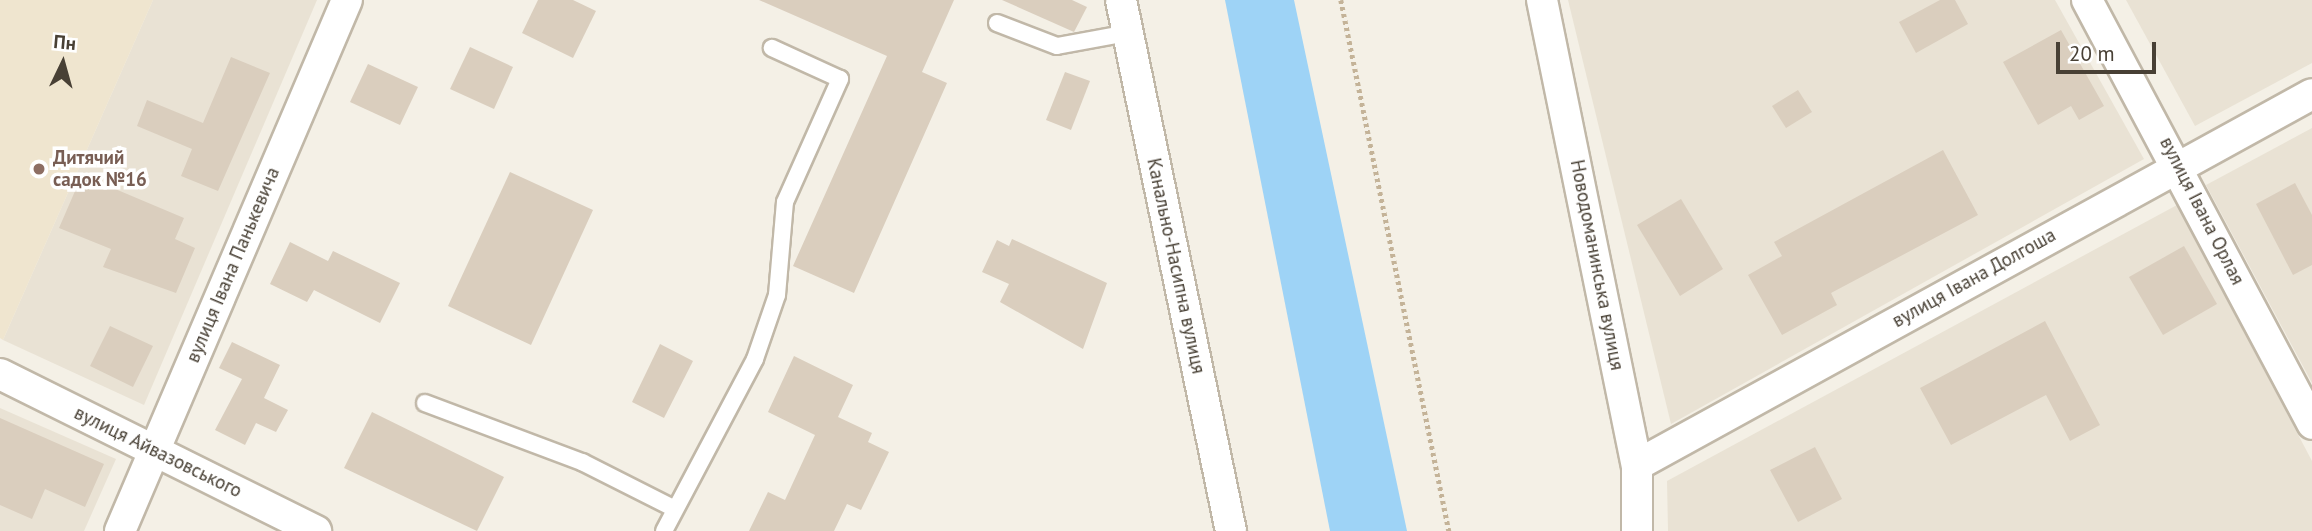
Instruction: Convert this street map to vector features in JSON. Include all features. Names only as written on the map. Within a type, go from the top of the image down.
[{"type":"street","name":"вулиця Івана Панькевича","points":[[120,531],[348,0]]},
{"type":"street","name":"Канально-Насипна вулиця","points":[[1121,0],[1231,531]]},
{"type":"street","name":"Новодоманинська вулиця","points":[[1542,0],[1637,466],[1637,531]]},
{"type":"street","name":"вулиця Івана Орлая","points":[[2087,0],[2178,165],[2312,425]]},
{"type":"street","name":"вулиця Івана Долгоша","points":[[1637,466],[2178,165],[2312,94]]},
{"type":"street","name":"вулиця Айвазовського","points":[[0,374],[316,531]]},
{"type":"lane","points":[[997,23],[1057,46],[1128,33]]},
{"type":"lane","points":[[664,531],[755,359],[777,295],[785,202],[840,79],[772,48]]},
{"type":"lane","points":[[425,403],[583,463],[675,509]]},
{"type":"path","points":[[1341,0],[1449,531]]},
{"type":"shaded area","name":"Дитячий садок №16","points":[[0,0],[153,0],[3,340],[0,338]]},
{"type":"shaded area","points":[[153,0],[317,0],[144,405],[3,340]]},
{"type":"shaded area","points":[[1568,0],[2055,0],[2144,159],[1671,424]]},
{"type":"shaded area","points":[[2126,0],[2312,0],[2312,63],[2195,126]]},
{"type":"shaded area","points":[[2312,128],[2312,383],[2206,185]]},
{"type":"shaded area","points":[[2177,205],[2312,461],[2312,531],[1668,531],[1667,481]]},
{"type":"shaded area","points":[[0,408],[116,459],[84,531],[0,531]]},
{"type":"water","points":[[1225,0],[1294,0],[1407,531],[1330,531]]},
{"type":"building","points":[[538,0],[573,0],[596,11],[573,58],[522,33]]},
{"type":"building","points":[[759,0],[954,0],[922,72],[947,83],[854,293],[793,266],[887,56]]},
{"type":"building","points":[[1002,0],[1072,0],[1087,7],[1074,32]]},
{"type":"building","points":[[1940,0],[1955,0],[1968,24],[1916,53],[1899,22]]},
{"type":"building","points":[[2061,30],[2104,106],[2079,120],[2071,106],[2038,125],[2003,62]]},
{"type":"building","points":[[470,47],[513,67],[494,109],[450,89]]},
{"type":"building","points":[[231,57],[270,73],[218,191],[181,176],[192,149],[137,126],[147,100],[203,123]]},
{"type":"building","points":[[368,64],[418,87],[400,125],[350,102]]},
{"type":"building","points":[[1065,72],[1090,81],[1071,130],[1046,120]]},
{"type":"building","points":[[1798,90],[1812,112],[1786,128],[1772,106]]},
{"type":"building","points":[[1943,150],[1978,215],[1831,293],[1837,305],[1782,335],[1748,275],[1782,256],[1774,242]]},
{"type":"building","points":[[510,172],[593,210],[531,345],[448,306]]},
{"type":"building","points":[[82,175],[184,218],[175,239],[195,248],[176,293],[103,267],[111,249],[59,228]]},
{"type":"building","points":[[2295,183],[2312,215],[2312,265],[2293,275],[2256,204]]},
{"type":"building","points":[[1681,199],[1723,269],[1680,296],[1637,225]]},
{"type":"building","points":[[1012,239],[1107,283],[1083,349],[1000,302],[1009,284],[982,272],[997,240],[1009,246]]},
{"type":"building","points":[[290,242],[328,261],[333,251],[400,283],[380,323],[314,290],[307,302],[270,284]]},
{"type":"building","points":[[2184,246],[2217,304],[2163,335],[2129,277]]},
{"type":"building","points":[[2045,321],[2100,425],[2070,441],[2046,395],[1951,445],[1920,388]]},
{"type":"building","points":[[110,326],[153,346],[133,387],[90,366]]},
{"type":"building","points":[[232,342],[280,365],[264,398],[288,410],[276,432],[256,423],[245,445],[215,430],[242,379],[219,368]]},
{"type":"building","points":[[660,344],[693,361],[664,418],[632,402]]},
{"type":"building","points":[[794,356],[853,385],[838,417],[872,433],[868,442],[889,452],[861,510],[847,504],[834,531],[749,531],[768,492],[785,500],[815,435],[768,412]]},
{"type":"building","points":[[372,412],[504,477],[477,531],[344,468]]},
{"type":"building","points":[[0,418],[104,464],[85,507],[45,489],[32,519],[0,505]]},
{"type":"building","points":[[1815,447],[1842,499],[1798,522],[1770,470]]},
{"type":"place","name":"Дитячий садок №16","points":[[39,169]]}]
